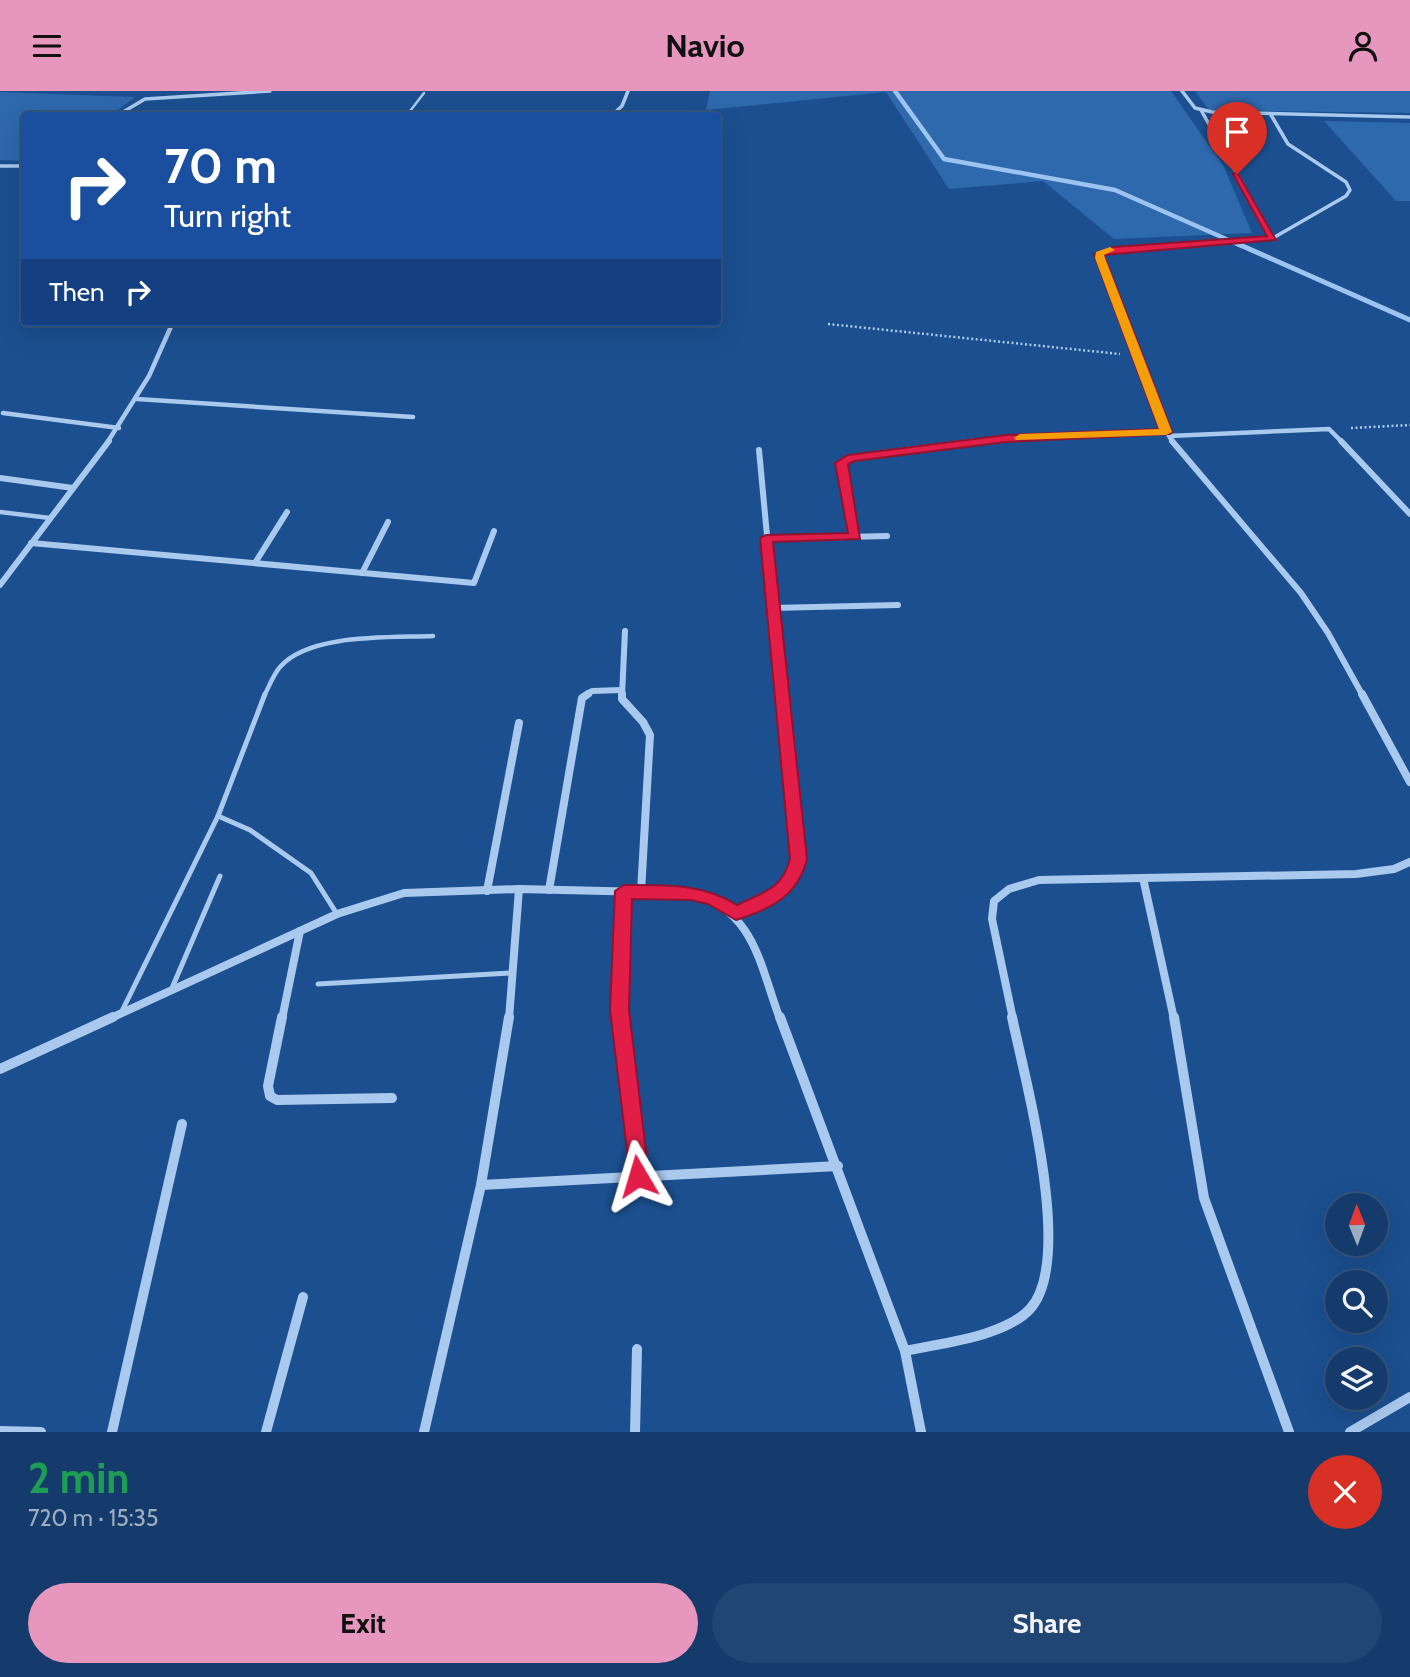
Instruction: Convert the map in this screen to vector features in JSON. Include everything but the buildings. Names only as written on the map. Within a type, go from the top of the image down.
[{"type":"street","points":[[123,112],[145,99],[270,91]]},
{"type":"street","points":[[615,112],[622,106],[628,91]]},
{"type":"street","points":[[1182,91],[1195,108],[1201,110],[1271,115],[1410,117]]},
{"type":"street","points":[[1201,110],[1273,238]]},
{"type":"street","points":[[1271,115],[1288,144],[1345,179],[1350,190],[1346,196],[1273,238],[1113,249],[1099,254],[1168,434],[1301,593],[1328,633],[1410,782]]},
{"type":"street","points":[[0,166],[21,166]]},
{"type":"street","points":[[0,585],[119,428],[171,326]]},
{"type":"street","points":[[136,399],[413,417]]},
{"type":"street","points":[[3,413],[119,428]]},
{"type":"street","points":[[856,536],[841,463],[852,457],[1006,438],[1329,429],[1410,514]]},
{"type":"street","points":[[736,913],[784,890],[794,875],[798,859],[759,450]]},
{"type":"street","points":[[0,478],[74,488]]},
{"type":"street","points":[[256,563],[287,512]]},
{"type":"street","points":[[362,573],[388,522]]},
{"type":"street","points":[[31,543],[474,583],[494,531]]},
{"type":"street","points":[[766,538],[887,536]]},
{"type":"street","points":[[772,608],[898,605]]},
{"type":"street","points":[[625,632],[622,699],[643,722],[650,735],[641,892]]},
{"type":"street","points":[[549,890],[582,698],[592,691],[621,690]]},
{"type":"street","points":[[487,891],[519,723]]},
{"type":"street","points":[[905,1351],[994,1331],[1030,1309],[1047,1278],[1047,1187],[992,919],[994,901],[1009,888],[1039,880],[1356,874],[1394,869],[1410,862]]},
{"type":"street","points":[[1143,878],[1183,1059],[1204,1198],[1289,1432]]},
{"type":"street","points":[[424,1432],[481,1185],[508,1027],[519,889]]},
{"type":"street","points":[[0,1069],[337,914],[404,893],[519,889],[624,891],[691,893],[713,899],[736,913],[838,1165],[905,1351],[922,1432]]},
{"type":"street","points":[[624,891],[620,1010],[638,1176]]},
{"type":"street","points":[[300,931],[268,1086],[270,1096],[277,1100],[392,1098]]},
{"type":"street","points":[[112,1432],[183,1124]]},
{"type":"street","points":[[481,1185],[838,1165]]},
{"type":"street","points":[[266,1432],[303,1297]]},
{"type":"street","points":[[635,1432],[637,1349]]},
{"type":"street","points":[[1350,1432],[1410,1397]]},
{"type":"street","points":[[0,1431],[41,1432]]},
{"type":"lane","points":[[409,112],[424,93]]},
{"type":"lane","points":[[0,512],[50,518]]},
{"type":"lane","points":[[122,1011],[218,816],[262,697],[280,667],[295,655],[331,642],[433,636]]},
{"type":"lane","points":[[218,816],[250,830],[311,873],[337,914]]},
{"type":"lane","points":[[173,988],[220,876]]},
{"type":"lane","points":[[318,984],[512,973]]},
{"type":"path","points":[[828,324],[1139,356]]},
{"type":"path","points":[[1329,429],[1410,425]]},
{"type":"shaded area","points":[[710,91],[1171,91],[1224,167],[1252,233],[1114,239],[1043,181],[949,189],[886,92],[706,110]]},
{"type":"shaded area","points":[[1195,91],[1410,91],[1410,113],[1209,110]]},
{"type":"shaded area","points":[[0,92],[135,97],[115,112],[21,112],[21,161],[0,160]]},
{"type":"shaded area","points":[[1324,121],[1410,123],[1410,201],[1396,201]]},
{"type":"waterway","points":[[895,91],[944,159],[1115,190],[1242,246]]},
{"type":"waterway","points":[[1238,244],[1410,320]]},
{"type":"slow traffic","points":[[1020,438],[1166,432],[1100,258],[1099,254],[1110,250]]},
{"type":"route","points":[[638,1176],[625,1077],[620,1010],[624,891],[691,893],[713,899],[736,913],[784,890],[794,875],[798,859],[766,538],[856,536],[841,463],[852,457],[1006,438],[1166,432],[1099,254],[1113,249],[1273,238],[1237,174]]}]
